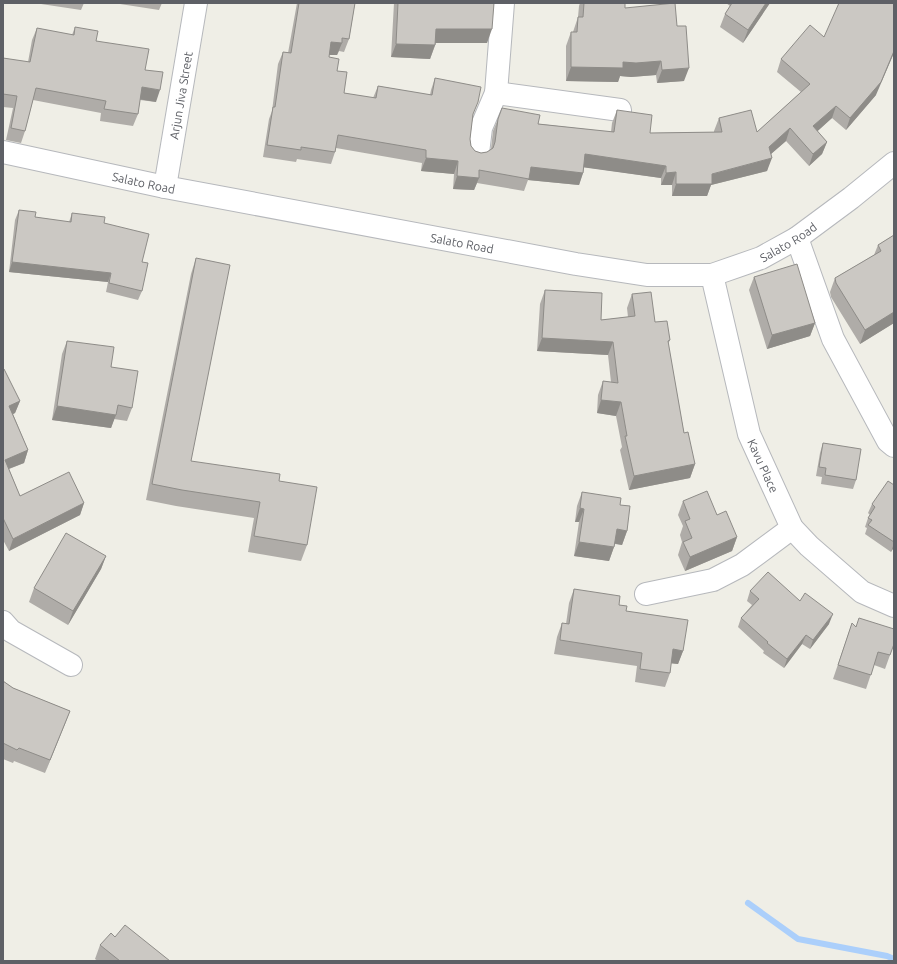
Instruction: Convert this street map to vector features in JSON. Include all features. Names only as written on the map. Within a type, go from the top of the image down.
[{"type":"street","name":"Arjun Jiva Street","points":[[165,187],[196,3]]},
{"type":"street","points":[[478,153],[481,128],[496,93],[503,3]]},
{"type":"street","points":[[496,93],[620,110]]},
{"type":"street","name":"Salato Road","points":[[3,152],[165,187],[568,263],[647,275],[712,275],[761,258],[797,238],[851,198],[894,163]]},
{"type":"street","points":[[797,238],[833,339],[888,442],[894,446]]},
{"type":"street","name":"Kavu Place","points":[[712,275],[749,434],[792,528],[809,546],[862,592],[894,606]]},
{"type":"street","points":[[646,594],[713,580],[742,565],[792,528]]},
{"type":"street","points":[[3,622],[11,631],[70,665]]},
{"type":"building","points":[[299,3],[355,3],[349,39],[342,38],[342,43],[331,42],[329,57],[339,59],[337,71],[347,72],[344,93],[376,98],[378,86],[432,95],[435,78],[481,87],[478,102],[473,114],[470,139],[471,146],[475,151],[481,153],[487,152],[493,148],[498,119],[502,108],[540,115],[538,124],[614,132],[617,110],[652,115],[650,133],[722,132],[719,118],[751,110],[757,132],[810,84],[781,59],[810,25],[824,37],[839,3],[894,3],[894,51],[881,82],[850,118],[836,106],[813,126],[827,142],[813,154],[790,128],[769,147],[772,158],[712,174],[712,184],[676,184],[676,172],[666,173],[666,166],[585,154],[583,173],[531,167],[529,179],[479,170],[479,178],[457,176],[458,161],[426,158],[426,150],[338,135],[335,152],[301,147],[301,150],[267,145],[273,107],[275,107],[283,52],[291,53]]},
{"type":"building","points":[[398,3],[494,3],[492,29],[436,29],[435,45],[396,44]]},
{"type":"building","points":[[584,3],[625,3],[625,8],[675,3],[677,26],[686,26],[689,68],[662,70],[661,61],[636,63],[623,62],[623,68],[571,67],[571,32],[577,32],[578,17],[583,17]]},
{"type":"building","points":[[732,3],[766,3],[748,30],[725,14]]},
{"type":"building","points":[[75,27],[98,31],[96,41],[149,49],[145,70],[163,72],[160,90],[142,87],[138,114],[104,109],[106,101],[36,88],[25,131],[11,128],[17,96],[3,94],[3,58],[30,62],[37,28],[74,35]]},
{"type":"building","points":[[19,210],[36,212],[35,217],[71,222],[72,213],[105,217],[104,223],[149,234],[142,262],[148,263],[142,291],[109,283],[111,273],[12,262]]},
{"type":"building","points":[[894,235],[894,312],[865,330],[836,283],[835,278],[881,251],[878,245]]},
{"type":"building","points":[[196,258],[230,265],[191,461],[280,474],[279,481],[317,487],[307,545],[254,536],[260,502],[152,484]]},
{"type":"building","points":[[797,264],[815,323],[772,335],[754,277]]},
{"type":"building","points":[[545,290],[602,293],[601,320],[635,316],[632,294],[651,292],[655,322],[667,321],[670,340],[668,341],[684,433],[688,432],[695,464],[634,476],[625,436],[627,436],[621,402],[601,400],[603,381],[618,383],[613,342],[542,338]]},
{"type":"building","points":[[67,341],[114,347],[111,367],[138,371],[132,408],[118,405],[116,415],[57,406]]},
{"type":"building","points":[[3,369],[20,401],[9,406],[28,450],[5,460],[20,496],[69,472],[84,503],[13,539],[3,518]]},
{"type":"building","points":[[823,443],[861,449],[856,480],[825,475],[826,468],[819,467]]},
{"type":"building","points":[[888,481],[894,485],[894,542],[868,525],[872,520],[868,518],[875,507],[872,504]]},
{"type":"building","points":[[707,491],[717,515],[726,511],[737,537],[690,557],[683,542],[692,538],[685,521],[690,519],[683,501]]},
{"type":"building","points":[[582,492],[621,498],[620,505],[630,506],[627,531],[617,529],[614,547],[579,542],[584,509],[580,508]]},
{"type":"building","points":[[66,533],[106,556],[73,611],[34,588]]},
{"type":"building","points":[[768,572],[800,601],[805,593],[833,614],[813,640],[806,635],[787,659],[767,643],[768,642],[741,618],[759,599],[750,591]]},
{"type":"building","points":[[574,589],[620,596],[619,605],[627,606],[626,611],[688,620],[683,651],[673,649],[670,673],[640,669],[642,653],[560,640],[562,623],[569,624]]},
{"type":"building","points":[[859,618],[894,629],[894,644],[890,655],[878,652],[871,675],[838,665],[852,623],[856,627]]},
{"type":"building","points":[[3,681],[13,688],[70,711],[50,760],[19,748],[17,750],[3,743]]},
{"type":"building","points":[[125,925],[170,961],[120,961],[100,945],[111,933],[115,937]]},
{"type":"waterway","points":[[748,903],[798,939],[887,956],[894,959]]}]
